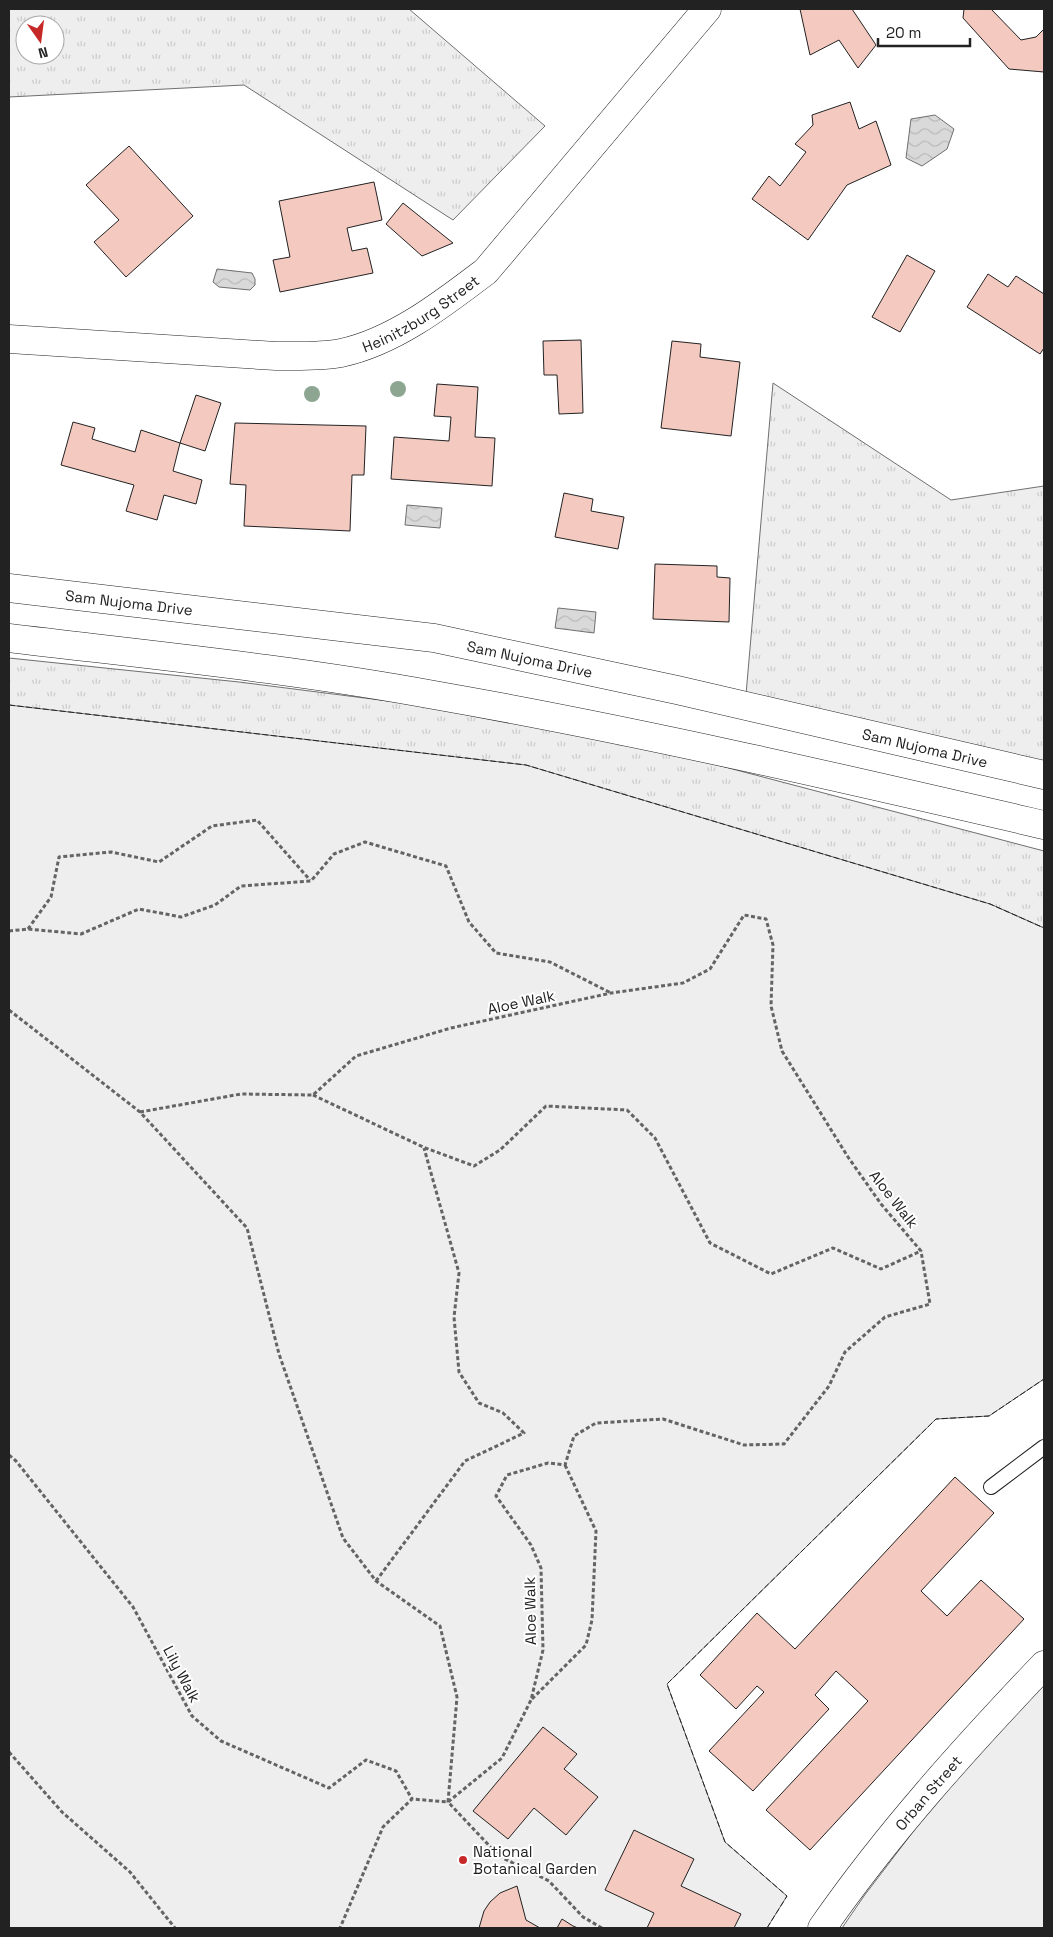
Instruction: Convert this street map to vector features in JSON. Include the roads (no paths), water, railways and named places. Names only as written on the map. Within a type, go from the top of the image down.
[{"type":"main road","name":"Heinitzburg Street","points":[[9,339],[276,356],[311,356],[342,353],[409,325],[442,304],[486,271],[707,9]]},
{"type":"main road","name":"Sam Nujoma Drive","points":[[9,588],[434,638],[677,690],[1044,775]]},
{"type":"main road","points":[[9,638],[255,668],[432,694],[686,743],[1044,825]]},
{"type":"main road","name":"Orban Street","points":[[822,1928],[918,1801],[1044,1664]]},
{"type":"lane","points":[[991,1487],[1044,1447]]},
{"type":"water","points":[[935,115],[954,129],[947,149],[922,166],[906,158],[911,119]]},
{"type":"water","points":[[217,269],[252,273],[255,285],[250,290],[219,287],[213,282]]},
{"type":"water","points":[[407,505],[442,508],[440,528],[405,525]]},
{"type":"water","points":[[558,608],[596,612],[594,633],[555,628]]},
{"type":"place","name":"National Botanical Garden","points":[[463,1860]]}]
